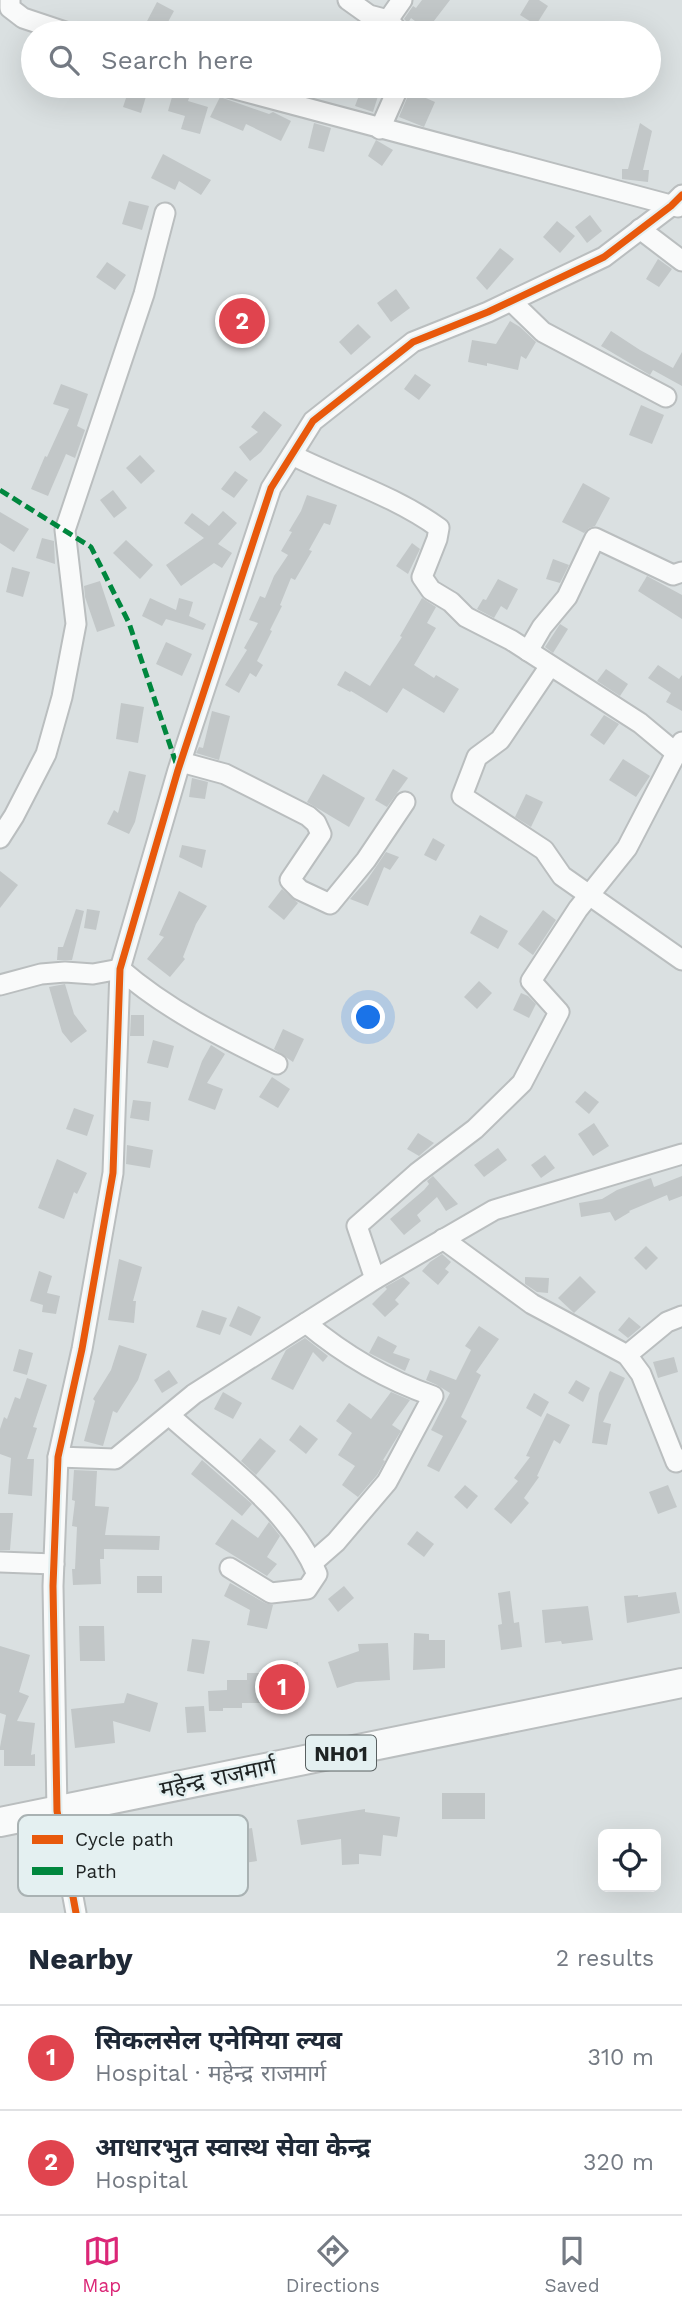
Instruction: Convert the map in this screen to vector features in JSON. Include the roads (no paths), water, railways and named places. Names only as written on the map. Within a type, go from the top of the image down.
[{"type":"highway","name":"महेन्द्र राजमार्ग","points":[[36,1815],[682,1683]]},
{"type":"highway","name":"महेन्द्र राजमार्ग","points":[[0,1822],[18,1819]]},
{"type":"street","points":[[10,0],[10,8],[32,21]]},
{"type":"street","points":[[348,0],[383,21]]},
{"type":"street","points":[[396,21],[402,0]]},
{"type":"street","points":[[268,98],[380,129],[678,203]]},
{"type":"street","points":[[380,129],[394,98]]},
{"type":"street","points":[[58,1815],[54,1564],[58,1457],[82,1349],[113,1172],[120,969],[181,762],[271,488],[313,421],[413,342],[512,301],[604,257],[678,203]]},
{"type":"street","points":[[0,838],[46,754],[62,697],[76,624],[65,530],[144,294],[165,213]]},
{"type":"street","points":[[640,229],[682,261]]},
{"type":"street","points":[[512,301],[543,332],[666,397]]},
{"type":"street","points":[[292,455],[425,517],[439,528],[422,578],[431,590],[451,602],[466,617],[528,651],[679,747],[627,848],[589,896],[531,981],[559,1012],[522,1083],[475,1129],[417,1173],[357,1226],[375,1279]]},
{"type":"street","points":[[528,651],[542,627],[566,597],[595,538],[673,575],[682,572]]},
{"type":"street","points":[[550,666],[500,740],[477,757],[462,796],[544,850],[562,876],[682,960]]},
{"type":"street","points":[[181,762],[225,774],[308,816],[316,823],[321,834],[290,880],[300,890],[330,904],[366,860],[405,802]]},
{"type":"street","points":[[0,985],[41,974],[93,974],[120,969]]},
{"type":"street","points":[[120,969],[179,1013],[277,1065]]},
{"type":"street","points":[[58,1457],[115,1459],[194,1394],[375,1279],[494,1209],[682,1154]]},
{"type":"street","points":[[443,1239],[532,1304],[627,1355],[641,1374],[676,1462],[682,1459]]},
{"type":"street","points":[[627,1355],[667,1322],[682,1316]]},
{"type":"street","points":[[306,1322],[332,1345],[401,1385],[433,1396],[387,1482],[336,1542],[312,1563]]},
{"type":"street","points":[[169,1415],[271,1504],[317,1574],[307,1589],[271,1592],[230,1568]]},
{"type":"street","points":[[0,1562],[54,1564]]},
{"type":"place","name":"आधारभुत स्वास्थ सेवा केन्द्र","points":[[242,321]]},
{"type":"place","name":"सिकलसेल एनेमिया ल्यब","points":[[282,1687]]}]
